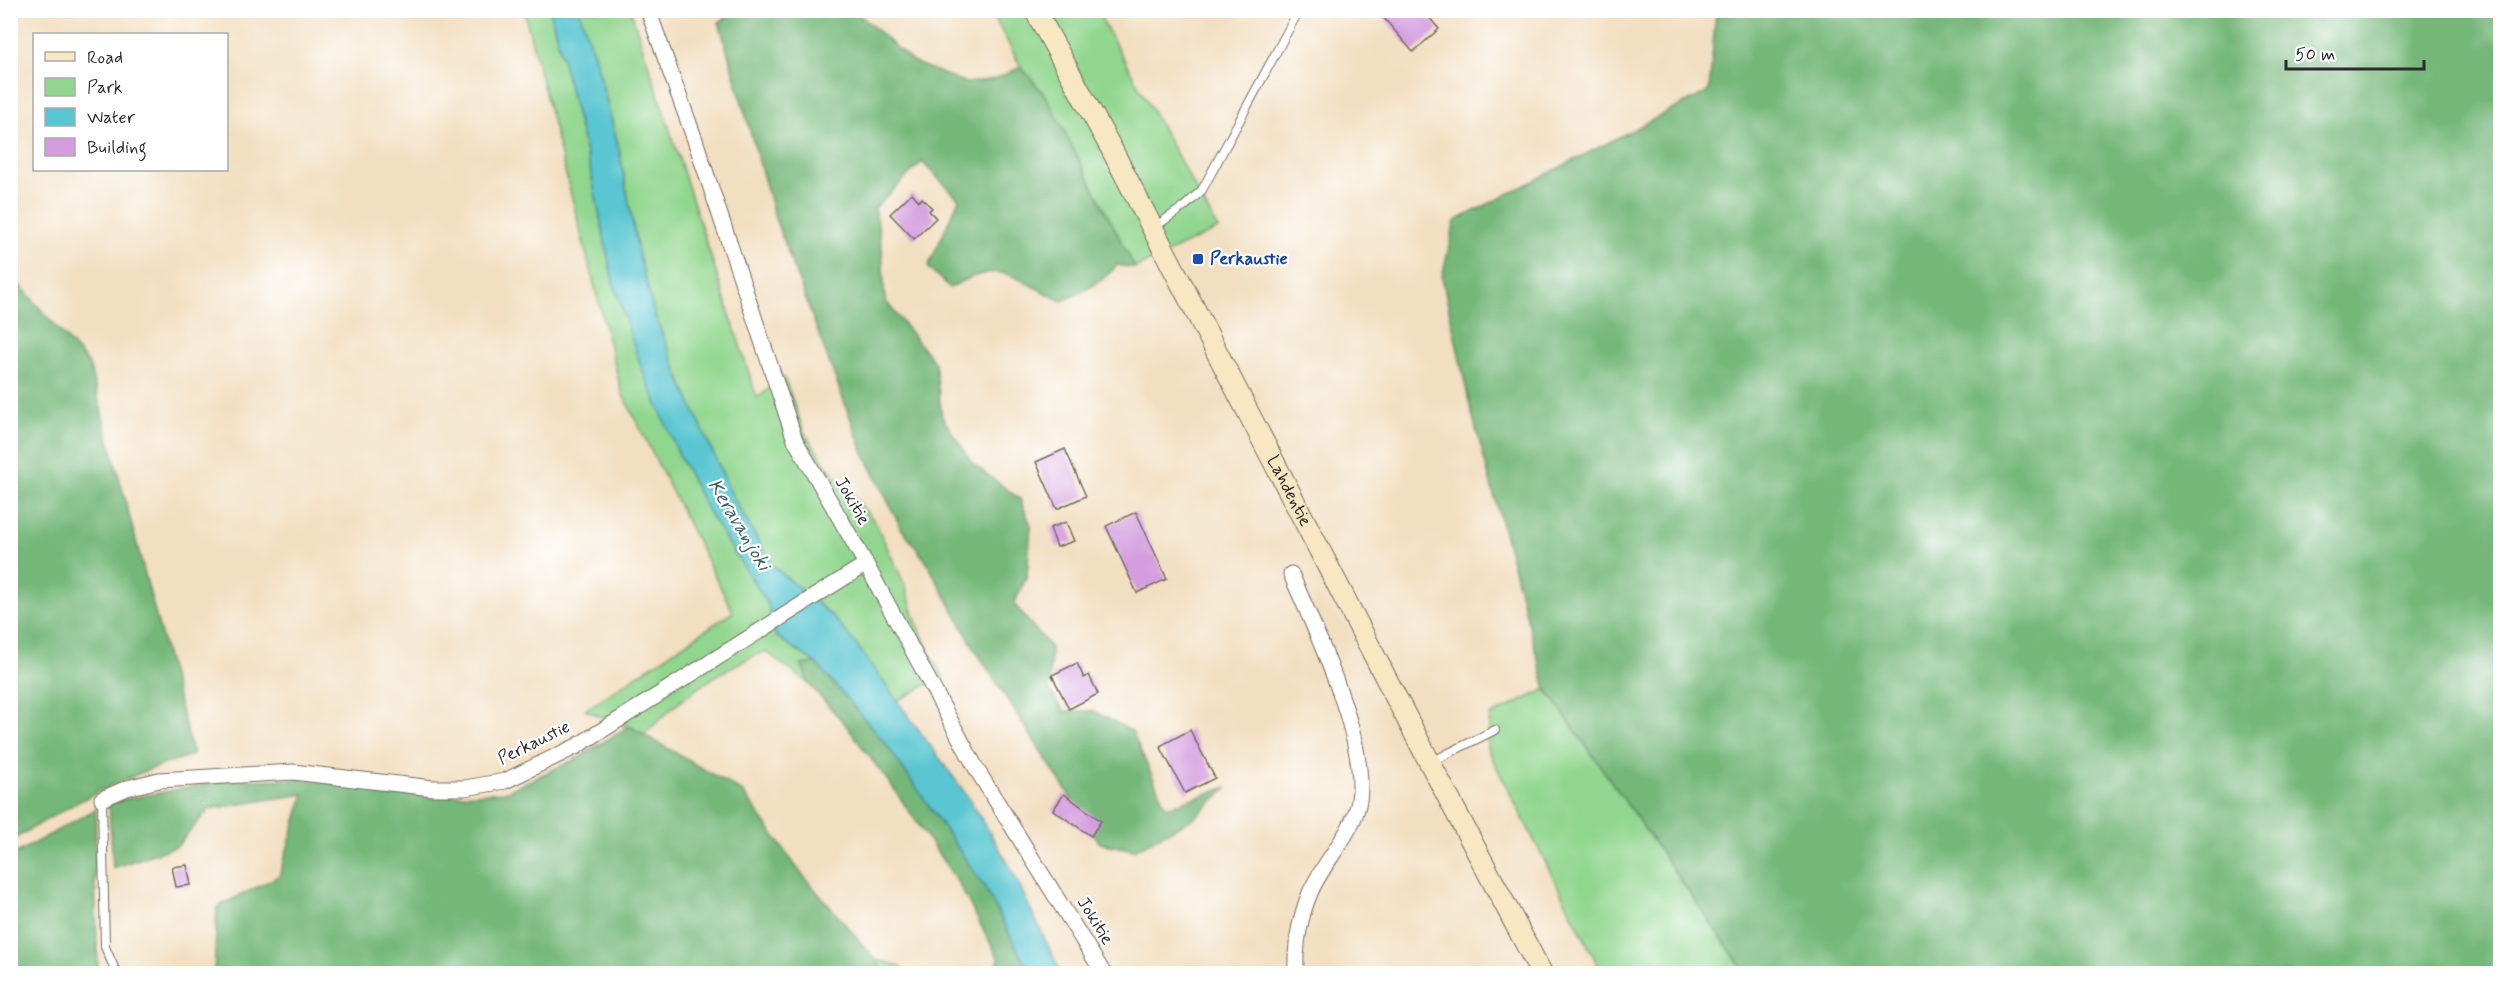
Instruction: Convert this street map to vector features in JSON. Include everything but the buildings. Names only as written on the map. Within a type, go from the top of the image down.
[{"type":"main road","name":"Lahdentie","points":[[1035,10],[1111,148],[1542,974]]},
{"type":"street","name":"Jokitie","points":[[648,10],[695,140],[795,440],[866,564],[977,770],[1104,974]]},
{"type":"street","name":"Perkaustie","points":[[102,799],[128,788],[159,780],[293,772],[433,788],[465,788],[505,781],[577,746],[866,564]]},
{"type":"street","points":[[1292,574],[1324,651],[1352,733],[1359,758],[1361,783],[1357,810],[1310,892],[1301,921],[1296,974]]},
{"type":"lane","points":[[1152,229],[1185,206],[1202,190],[1299,10]]},
{"type":"lane","points":[[1430,763],[1495,730]]},
{"type":"lane","points":[[102,799],[105,947],[117,974]]},
{"type":"green space","points":[[524,11],[550,11],[590,168],[613,281],[680,457],[709,513],[768,604],[776,636],[816,663],[802,665],[809,684],[765,651],[700,686],[645,734],[585,710],[733,612],[622,393]]},
{"type":"green space","points":[[579,11],[631,11],[757,398],[784,377],[805,434],[825,463],[875,522],[905,585],[916,621],[930,654],[943,676],[897,701],[832,616],[772,565],[733,497],[683,386],[655,316],[638,252],[619,149],[596,61]]},
{"type":"green space","points":[[738,11],[855,11],[913,62],[966,83],[995,79],[1021,67],[1047,98],[1135,268],[1117,265],[1099,282],[1062,301],[1019,279],[996,273],[983,274],[950,288],[928,267],[959,199],[922,162],[875,208],[882,248],[885,300],[935,363],[942,417],[973,464],[1020,499],[1031,525],[1027,576],[1014,604],[1051,648],[1049,689],[1064,711],[1093,711],[1132,731],[1166,807],[1228,787],[1194,818],[1134,850],[1100,843],[973,646],[926,561],[901,528],[862,449],[775,218],[719,22]]},
{"type":"green space","points":[[991,11],[1097,11],[1218,229],[1135,268],[1047,98],[1021,67]]},
{"type":"green space","points":[[1716,11],[2500,11],[2500,973],[1746,973],[1546,689],[1470,406],[1442,277],[1455,221],[1709,91]]},
{"type":"green space","points":[[10,274],[89,364],[193,755],[121,781],[11,841]]},
{"type":"green space","points":[[816,663],[887,745],[983,884],[1030,973],[994,973],[999,959],[957,881],[894,789],[845,724],[809,684],[802,665]]},
{"type":"green space","points":[[1546,689],[1746,973],[1602,973],[1487,748],[1490,716]]},
{"type":"green space","points":[[629,726],[743,792],[800,872],[876,960],[884,973],[214,973],[217,907],[279,876],[304,794],[209,809],[177,846],[113,868],[109,804],[125,799],[230,780],[302,779],[427,797],[505,792],[578,758]]},
{"type":"green space","points":[[96,809],[95,878],[98,973],[21,973],[11,957],[11,856]]},
{"type":"green space","points":[[876,960],[900,966],[906,973],[884,973]]},
{"type":"water","name":"Keravanjoki","points":[[550,11],[579,11],[596,61],[619,149],[638,252],[655,316],[683,386],[733,497],[772,565],[832,616],[855,643],[968,797],[1011,868],[1061,973],[1030,973],[984,886],[887,745],[816,663],[776,636],[768,604],[709,513],[680,457],[641,367],[613,281],[590,168]]},
{"type":"place","name":"Perkaustie","points":[[1198,259]]}]
